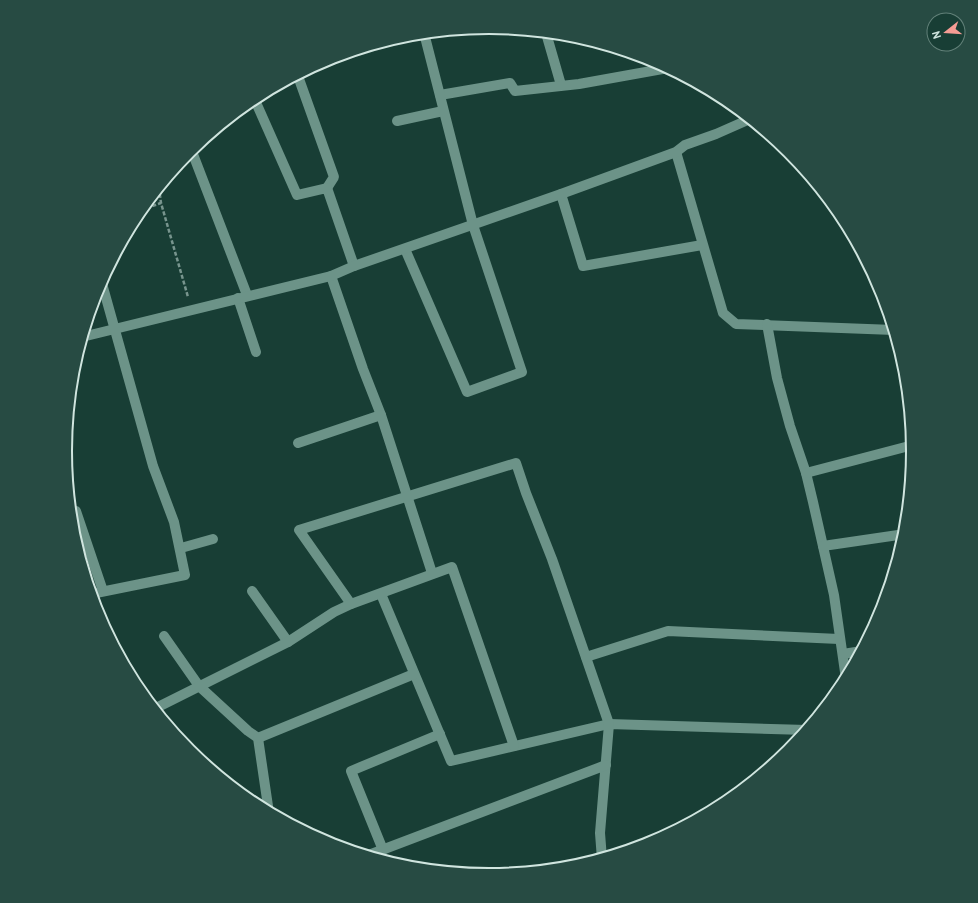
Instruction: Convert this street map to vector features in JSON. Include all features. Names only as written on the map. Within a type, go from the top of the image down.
[{"type":"street","points":[[405,250],[467,392],[522,372],[473,225],[426,39]]},
{"type":"street","points":[[548,39],[561,85]]},
{"type":"street","points":[[440,95],[510,83],[515,91],[579,84],[658,70]]},
{"type":"street","points":[[257,104],[297,195],[327,188],[334,177],[299,80]]},
{"type":"street","points":[[396,121],[444,111]]},
{"type":"street","points":[[89,335],[116,329],[242,296],[331,276],[354,266],[405,250],[676,152],[686,145],[745,121]]},
{"type":"street","points":[[676,152],[723,313],[736,324],[766,324],[803,328],[888,330]]},
{"type":"street","points":[[194,156],[242,296],[256,352]]},
{"type":"street","points":[[327,188],[354,266]]},
{"type":"street","points":[[561,194],[583,266],[702,245]]},
{"type":"street","points":[[331,276],[347,326],[381,415],[432,573]]},
{"type":"street","points":[[96,593],[185,575],[181,548],[174,522],[153,466],[105,289]]},
{"type":"street","points":[[766,324],[777,378],[790,426],[806,473],[834,594],[844,670]]},
{"type":"street","points":[[298,443],[381,415]]},
{"type":"street","points":[[806,473],[906,447]]},
{"type":"street","points":[[351,604],[299,530],[516,463],[552,559],[609,724],[600,833],[602,854]]},
{"type":"street","points":[[76,511],[104,591]]},
{"type":"street","points":[[823,546],[898,535]]},
{"type":"street","points":[[181,548],[213,540]]},
{"type":"street","points":[[159,707],[288,642],[334,612],[432,573],[452,567],[514,746]]},
{"type":"street","points":[[252,591],[288,642]]},
{"type":"street","points":[[381,594],[451,761],[609,724],[800,730]]},
{"type":"street","points":[[586,658],[668,631],[839,639]]},
{"type":"street","points":[[164,636],[199,686],[248,731],[258,738],[268,806]]},
{"type":"street","points":[[843,654],[855,652]]},
{"type":"street","points":[[258,738],[414,674]]},
{"type":"street","points":[[383,850],[351,771],[440,734]]},
{"type":"street","points":[[374,853],[606,765]]},
{"type":"path","points":[[160,195],[191,309]]},
{"type":"path","points":[[152,206],[161,203]]}]
